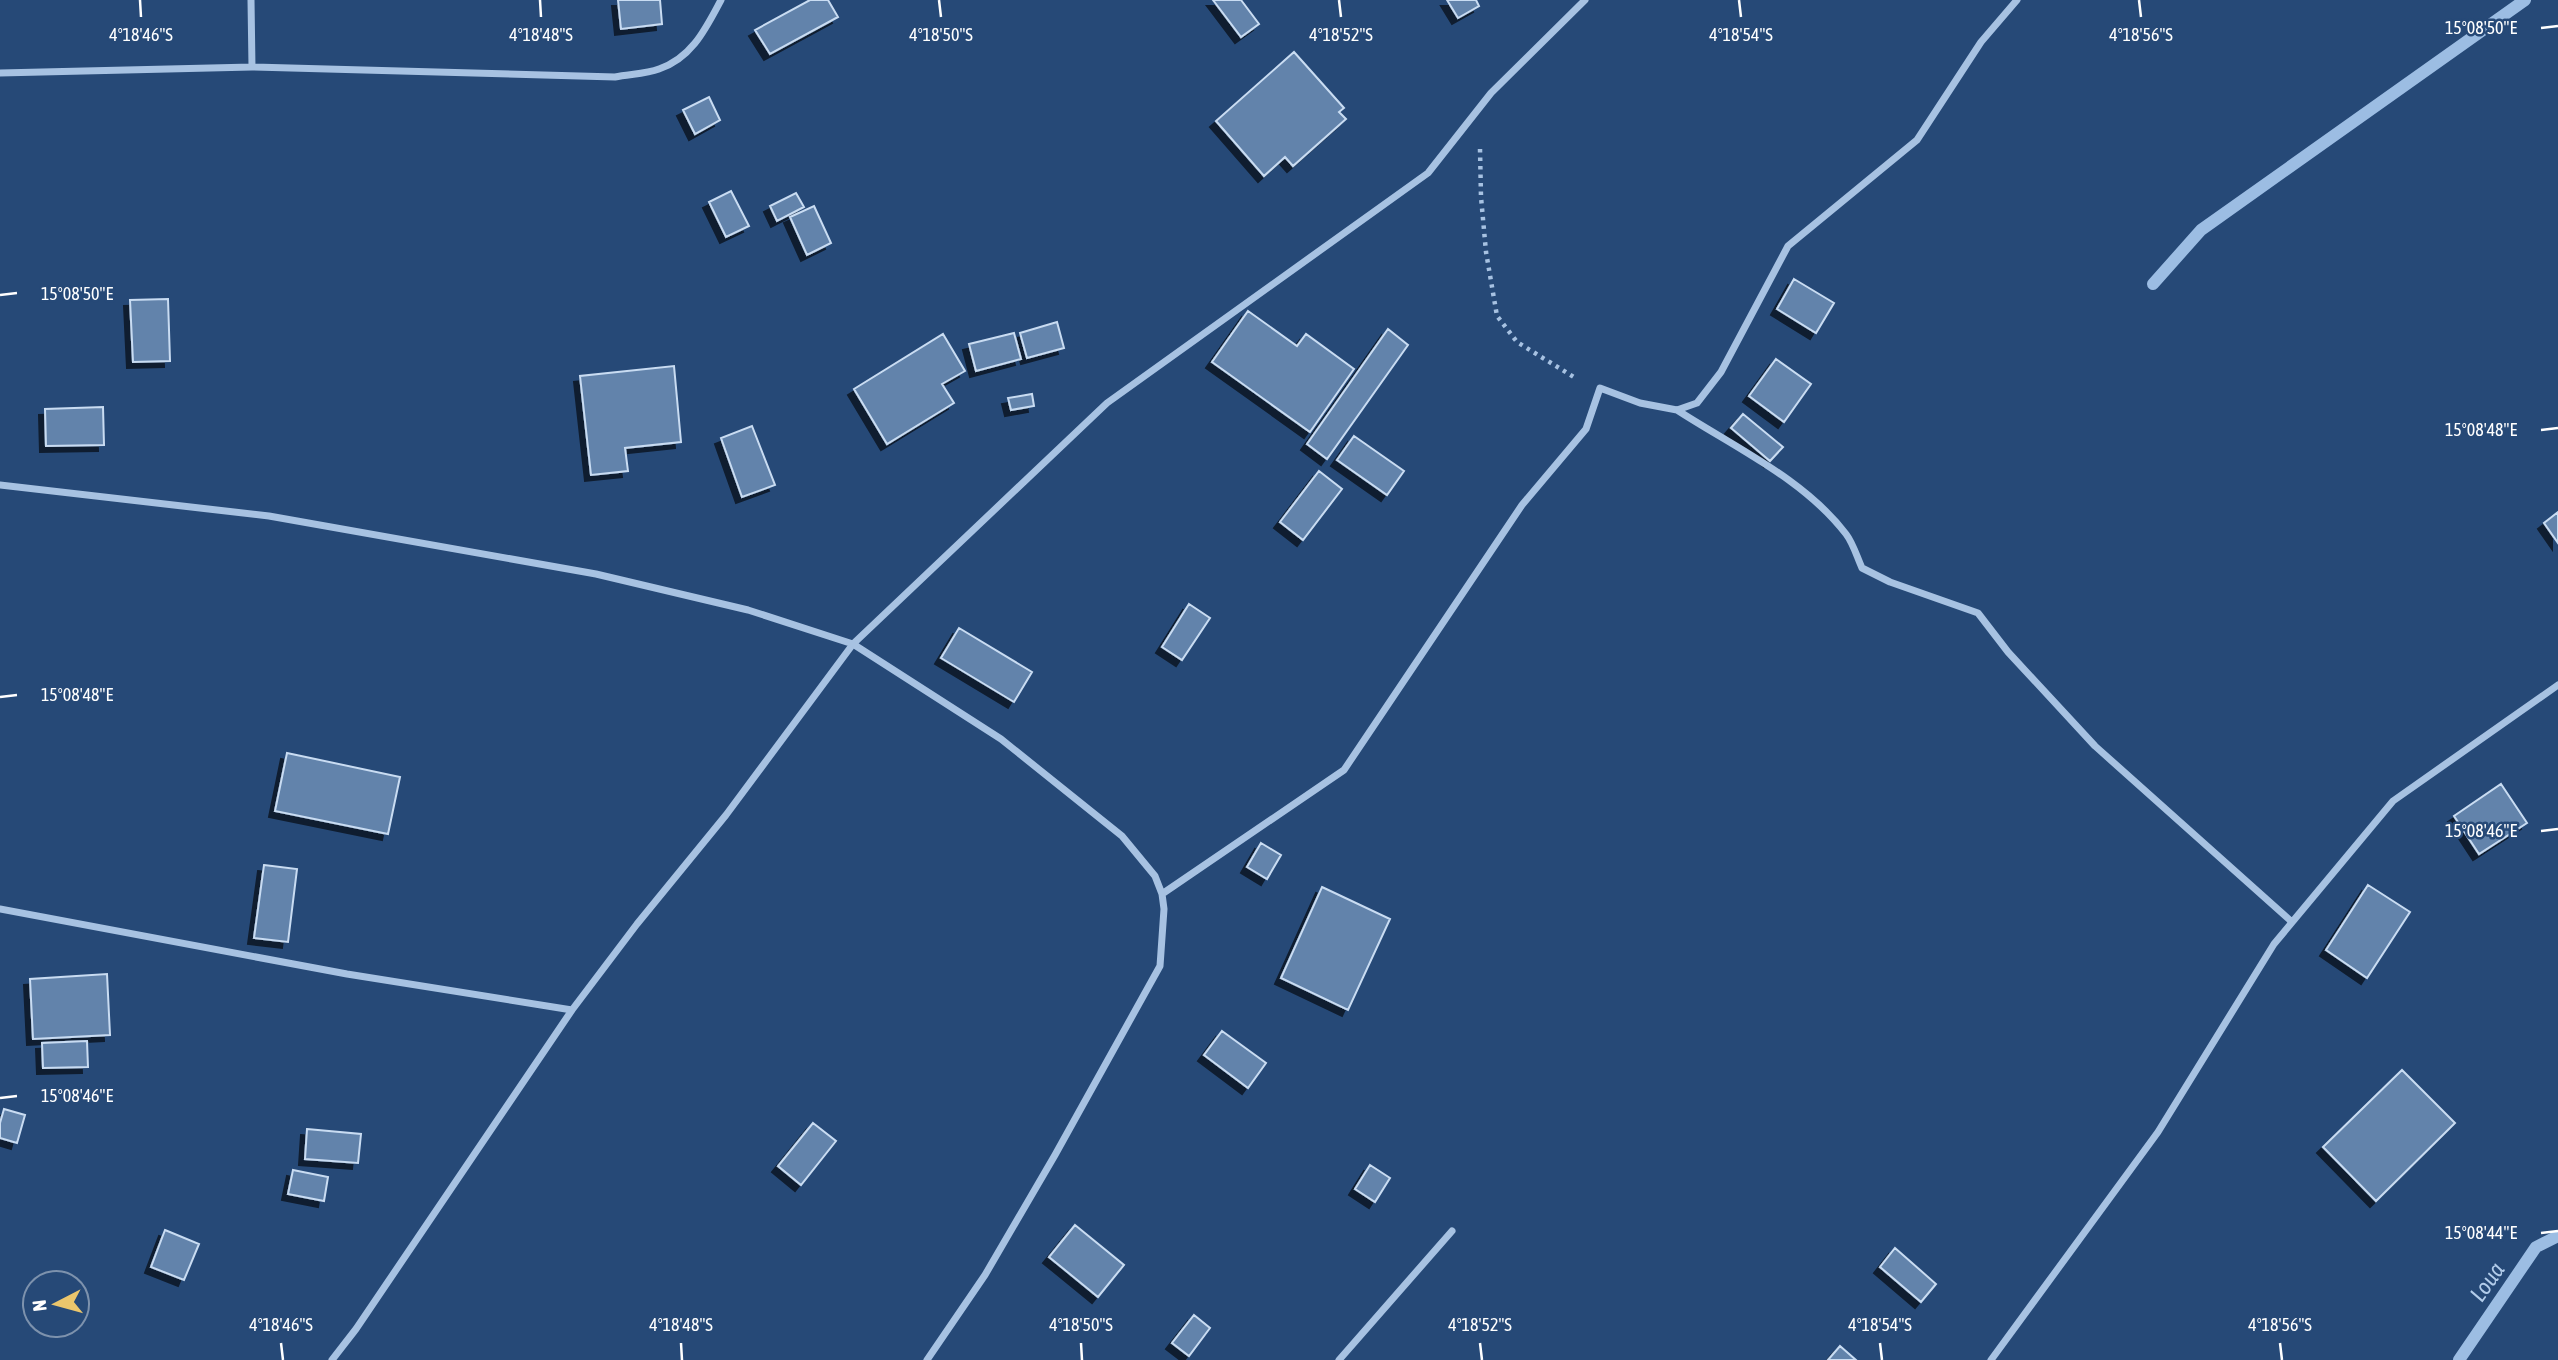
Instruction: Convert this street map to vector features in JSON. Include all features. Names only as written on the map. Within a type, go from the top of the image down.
[{"type":"street","points":[[251,0],[252,67]]},
{"type":"street","points":[[0,73],[252,67],[615,77],[659,69],[681,58],[699,38],[722,0]]},
{"type":"street","points":[[331,1360],[356,1329],[572,1010],[726,814],[853,644],[1107,403],[1429,173],[1491,93],[1585,0]]},
{"type":"street","points":[[1677,410],[1697,403],[1721,372],[1788,246],[1917,140],[1981,42],[2017,0]]},
{"type":"street","points":[[1162,894],[1344,770],[1522,505],[1586,429],[1600,388],[1640,403],[1677,410],[1780,475],[1817,503],[1847,536],[1861,568],[1890,582],[1978,613],[2008,652],[2095,746],[2292,922]]},
{"type":"street","points":[[0,485],[269,516],[596,574],[748,610],[853,644],[1001,739],[1122,836],[1155,876],[1162,894],[1164,909],[1160,965],[992,1263],[927,1360]]},
{"type":"street","points":[[1991,1360],[2158,1132],[2274,944],[2393,800],[2558,685]]},
{"type":"street","points":[[0,909],[346,974],[572,1010]]},
{"type":"street","points":[[1339,1360],[1452,1231]]},
{"type":"path","points":[[1480,141],[1486,252],[1497,316],[1517,342],[1581,382],[1600,388]]},
{"type":"building","points":[[618,0],[660,0],[662,24],[621,29]]},
{"type":"building","points":[[810,0],[828,0],[838,17],[770,54],[755,30]]},
{"type":"building","points":[[1213,0],[1241,0],[1259,24],[1241,37]]},
{"type":"building","points":[[1447,0],[1476,0],[1479,6],[1458,18]]},
{"type":"building","points":[[1294,52],[1344,108],[1339,112],[1346,119],[1293,166],[1285,157],[1264,176],[1216,121]]},
{"type":"building","points":[[709,97],[720,120],[695,134],[683,110]]},
{"type":"building","points":[[731,191],[749,226],[726,237],[709,202]]},
{"type":"building","points":[[796,193],[804,207],[777,221],[770,206]]},
{"type":"building","points":[[814,206],[831,243],[807,255],[790,217]]},
{"type":"building","points":[[1794,279],[1834,303],[1816,333],[1777,309]]},
{"type":"building","points":[[168,299],[170,361],[133,362],[130,300]]},
{"type":"building","points":[[1248,311],[1297,346],[1306,334],[1354,369],[1310,432],[1212,362]]},
{"type":"building","points":[[1057,322],[1064,348],[1027,358],[1020,333]]},
{"type":"building","points":[[1388,329],[1408,345],[1327,459],[1307,444]]},
{"type":"building","points":[[1014,333],[1021,359],[976,371],[969,344]]},
{"type":"building","points":[[943,334],[965,371],[942,384],[954,403],[887,444],[854,389]]},
{"type":"building","points":[[1776,359],[1811,384],[1784,422],[1749,396]]},
{"type":"building","points":[[674,366],[681,442],[625,448],[628,471],[591,475],[580,376]]},
{"type":"building","points":[[1032,394],[1034,406],[1011,410],[1008,398]]},
{"type":"building","points":[[103,407],[104,445],[46,446],[45,409]]},
{"type":"building","points":[[1743,414],[1783,447],[1770,461],[1731,428]]},
{"type":"building","points":[[752,426],[775,485],[742,497],[721,438]]},
{"type":"building","points":[[1354,436],[1404,471],[1387,495],[1337,460]]},
{"type":"building","points":[[1319,471],[1342,489],[1303,540],[1280,522]]},
{"type":"building","points":[[2558,512],[2558,543],[2544,523]]},
{"type":"building","points":[[1189,604],[1210,618],[1182,660],[1162,647]]},
{"type":"building","points":[[959,628],[1032,672],[1014,702],[941,658]]},
{"type":"building","points":[[287,753],[400,777],[388,834],[275,811]]},
{"type":"building","points":[[2501,784],[2527,823],[2479,854],[2454,816]]},
{"type":"building","points":[[1261,843],[1281,855],[1267,879],[1247,867]]},
{"type":"building","points":[[264,865],[297,869],[288,942],[254,938]]},
{"type":"building","points":[[2368,885],[2410,912],[2367,978],[2326,950]]},
{"type":"building","points":[[1322,887],[1390,919],[1348,1010],[1281,978]]},
{"type":"building","points":[[107,974],[110,1035],[33,1039],[30,979]]},
{"type":"building","points":[[1222,1031],[1266,1063],[1248,1088],[1204,1055]]},
{"type":"building","points":[[87,1041],[88,1067],[43,1068],[42,1043]]},
{"type":"building","points":[[2402,1070],[2455,1123],[2376,1201],[2323,1147]]},
{"type":"building","points":[[4,1109],[25,1115],[17,1143],[0,1138]]},
{"type":"building","points":[[813,1123],[836,1141],[801,1185],[778,1166]]},
{"type":"building","points":[[307,1129],[361,1134],[358,1163],[305,1159]]},
{"type":"building","points":[[1370,1165],[1390,1178],[1375,1202],[1355,1189]]},
{"type":"building","points":[[293,1170],[328,1177],[324,1201],[288,1194]]},
{"type":"building","points":[[1075,1225],[1124,1265],[1098,1297],[1049,1257]]},
{"type":"building","points":[[165,1230],[199,1244],[184,1280],[151,1267]]},
{"type":"building","points":[[1895,1248],[1936,1284],[1921,1302],[1880,1267]]},
{"type":"building","points":[[1194,1315],[1210,1328],[1189,1356],[1172,1343]]},
{"type":"building","points":[[1840,1346],[1856,1360],[1828,1360]]},
{"type":"waterway","points":[[2153,284],[2201,230],[2525,0]]},
{"type":"waterway","name":"Loua","points":[[2459,1360],[2536,1247],[2558,1236]]}]
